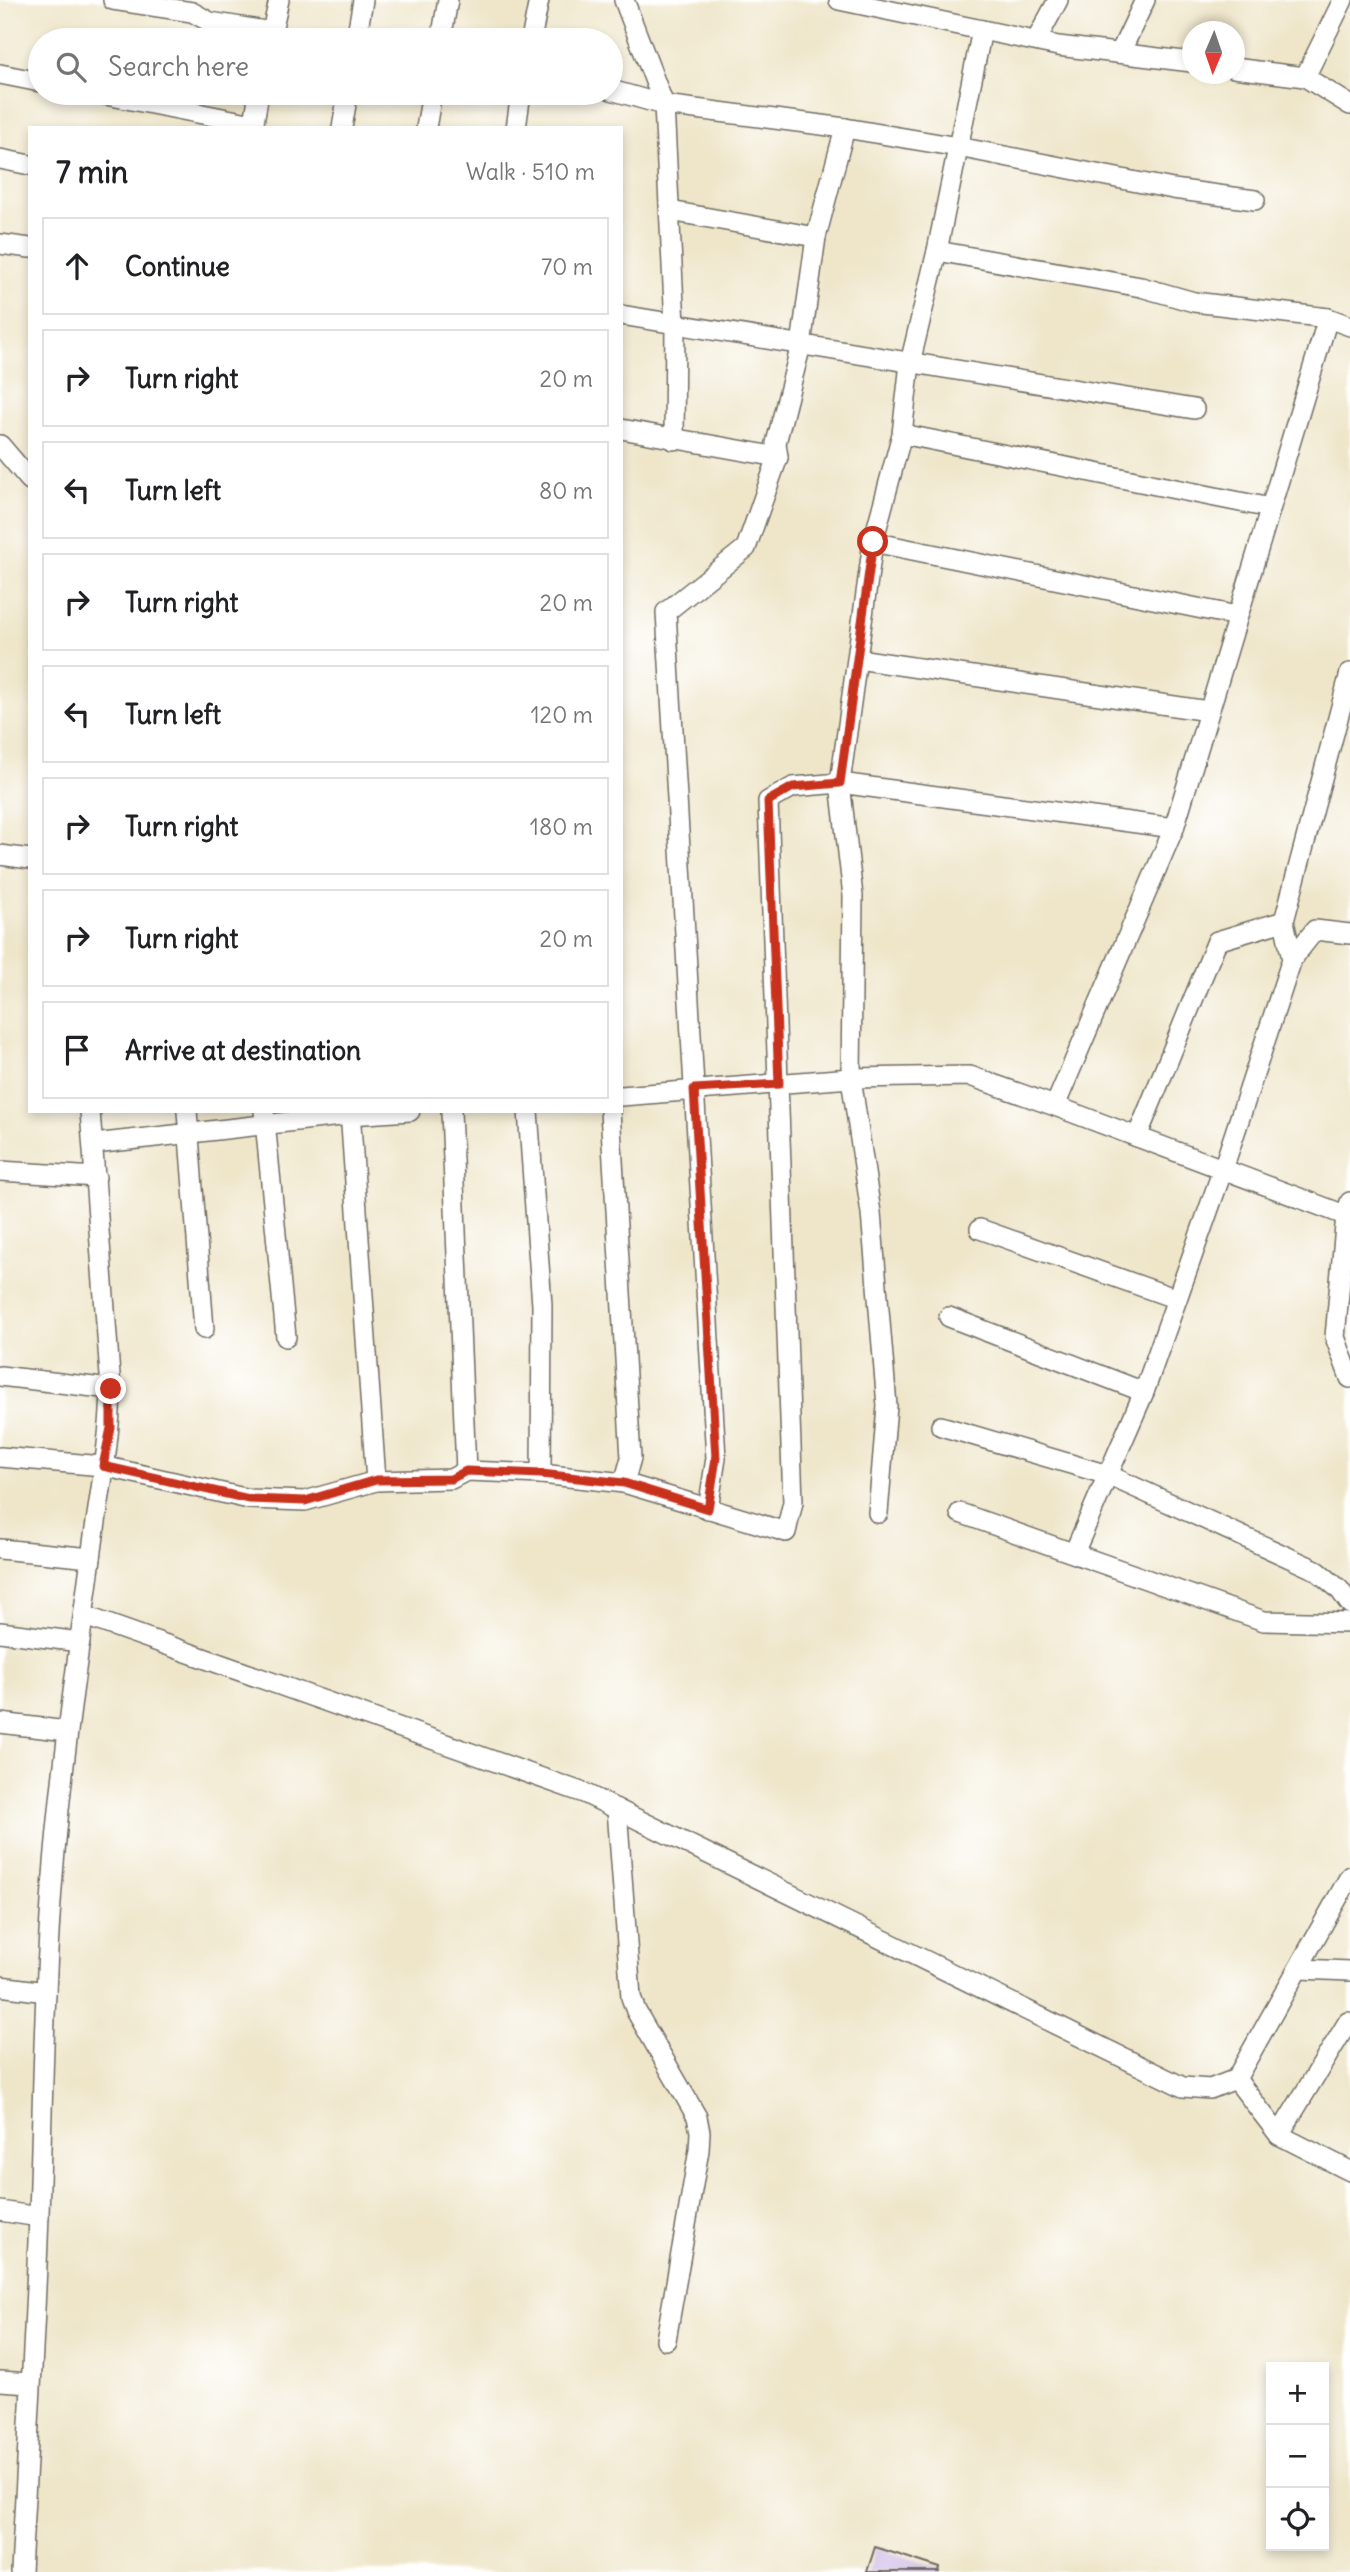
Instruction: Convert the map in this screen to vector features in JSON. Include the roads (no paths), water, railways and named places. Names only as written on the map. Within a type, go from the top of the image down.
[{"type":"street","points":[[113,0],[192,6],[210,22],[236,28]]},
{"type":"street","points":[[273,28],[279,0]]},
{"type":"street","points":[[358,28],[363,0]]},
{"type":"street","points":[[443,28],[448,0]]},
{"type":"street","points":[[533,28],[539,0]]},
{"type":"street","points":[[624,0],[664,105],[675,325],[674,440]]},
{"type":"street","points":[[1036,41],[1058,0]]},
{"type":"street","points":[[1120,53],[1144,0]]},
{"type":"street","points":[[1305,78],[1343,0]]},
{"type":"street","points":[[850,1],[1036,41],[1182,61]]},
{"type":"street","points":[[878,1513],[887,1406],[871,1213],[850,1078],[853,896],[840,783],[873,542],[902,434],[910,363],[937,251],[982,30]]},
{"type":"street","points":[[1245,70],[1305,78],[1350,105]]},
{"type":"street","points":[[0,74],[28,80]]},
{"type":"street","points":[[623,93],[664,105],[845,128],[1173,189],[1255,200]]},
{"type":"street","points":[[153,105],[253,126],[257,105]]},
{"type":"street","points":[[342,126],[346,105]]},
{"type":"street","points":[[426,126],[430,105]]},
{"type":"street","points":[[516,126],[519,105]]},
{"type":"street","points":[[708,1509],[716,1458],[666,612],[746,548],[778,457],[776,443],[801,345],[816,237],[845,128]]},
{"type":"street","points":[[0,159],[28,165]]},
{"type":"street","points":[[670,211],[816,237]]},
{"type":"street","points":[[0,244],[28,248]]},
{"type":"street","points":[[937,251],[1141,287],[1194,302],[1328,318],[1350,326]]},
{"type":"street","points":[[623,315],[1194,410]]},
{"type":"street","points":[[1055,1105],[1174,828],[1328,318]]},
{"type":"street","points":[[623,429],[778,457]]},
{"type":"street","points":[[902,434],[1270,508]]},
{"type":"street","points":[[0,445],[28,478]]},
{"type":"street","points":[[873,542],[1237,616]]},
{"type":"street","points":[[858,659],[1209,711]]},
{"type":"street","points":[[1292,959],[1284,921],[1350,673]]},
{"type":"street","points":[[0,1457],[103,1466],[249,1499],[305,1501],[376,1480],[451,1479],[466,1471],[541,1474],[624,1483],[786,1532],[793,1502],[768,801],[793,787],[840,783],[1174,828]]},
{"type":"street","points":[[0,855],[28,859]]},
{"type":"street","points":[[1137,1137],[1217,941],[1284,921]]},
{"type":"street","points":[[1074,1553],[1144,1392],[1223,1169],[1292,959],[1315,930],[1350,934]]},
{"type":"street","points":[[623,1096],[850,1078],[970,1076],[1055,1105],[1223,1169],[1348,1211],[1335,1337],[1350,1378]]},
{"type":"street","points":[[21,2572],[54,1864],[66,1731],[85,1616],[103,1466],[111,1428],[111,1389],[90,1113]]},
{"type":"street","points":[[187,1113],[204,1329]]},
{"type":"street","points":[[94,1144],[189,1134],[265,1119],[350,1113],[376,1480]]},
{"type":"street","points":[[451,1113],[466,1471]]},
{"type":"street","points":[[528,1113],[542,1305],[541,1474]]},
{"type":"street","points":[[610,1113],[631,1458],[624,1483]]},
{"type":"street","points":[[265,1119],[286,1337]]},
{"type":"street","points":[[0,1171],[96,1177]]},
{"type":"street","points":[[981,1229],[1177,1299]]},
{"type":"street","points":[[949,1317],[1144,1392]]},
{"type":"street","points":[[0,1377],[111,1389]]},
{"type":"street","points":[[941,1426],[1108,1475],[1315,1570],[1339,1589],[1350,1604]]},
{"type":"street","points":[[960,1513],[1265,1621],[1350,1623]]},
{"type":"street","points":[[0,1549],[91,1558]]},
{"type":"street","points":[[85,1616],[558,1783],[617,1809],[1184,2087],[1210,2089],[1236,2079],[1350,1876]]},
{"type":"street","points":[[0,1632],[80,1642]]},
{"type":"street","points":[[0,1723],[66,1731]]},
{"type":"street","points":[[617,1809],[631,1997],[636,2011],[697,2117],[700,2132],[666,2340]]},
{"type":"street","points":[[1299,1969],[1350,1970]]},
{"type":"street","points":[[0,1986],[46,1992]]},
{"type":"street","points":[[1279,2135],[1348,2022]]},
{"type":"street","points":[[1236,2079],[1266,2122],[1279,2135],[1350,2171]]},
{"type":"street","points":[[0,2211],[39,2217]]},
{"type":"street","points":[[0,2381],[30,2383]]}]
